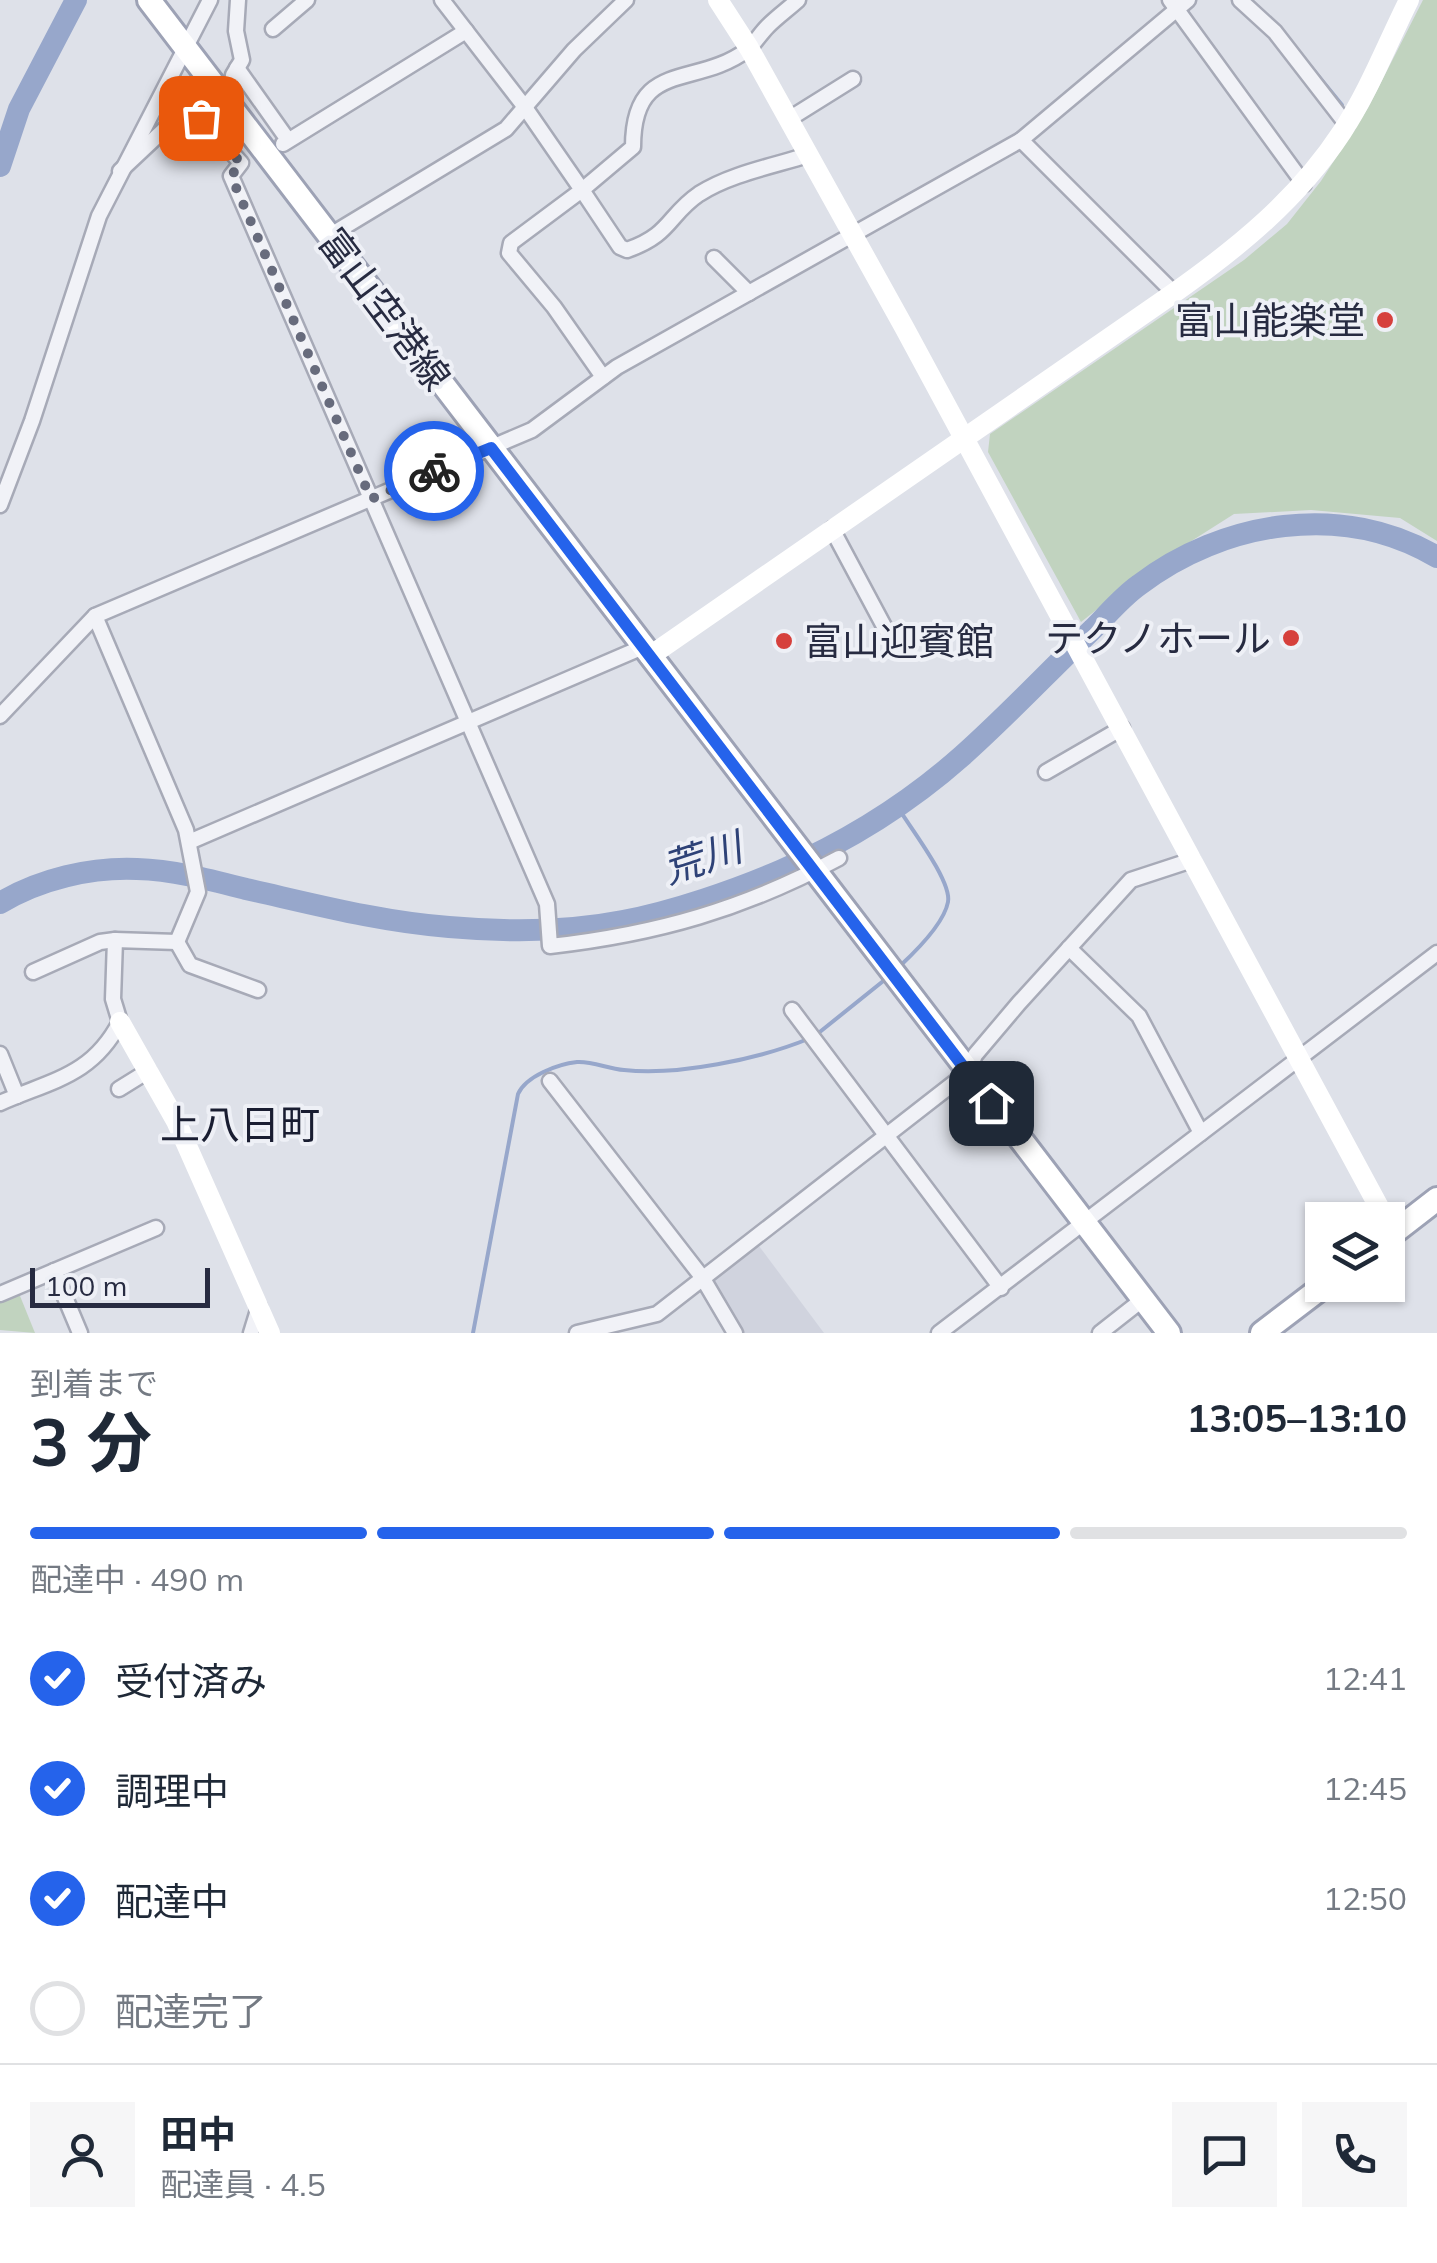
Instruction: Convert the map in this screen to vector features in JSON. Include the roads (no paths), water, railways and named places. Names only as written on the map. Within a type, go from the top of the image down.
[{"type":"main road","name":"富山空港線","points":[[149,0],[1168,1333]]},
{"type":"main road","points":[[1405,1218],[1437,1199]]},
{"type":"main road","points":[[1262,1333],[1305,1300]]},
{"type":"street","points":[[0,505],[32,421],[99,216],[180,42],[210,0]]},
{"type":"street","points":[[238,0],[236,31],[242,60],[235,72],[285,142],[466,31]]},
{"type":"street","points":[[273,30],[307,0]]},
{"type":"street","points":[[442,0],[524,106],[620,247],[627,250],[652,242],[694,197],[714,185],[808,154]]},
{"type":"street","points":[[329,236],[506,129],[574,50],[626,0]]},
{"type":"street","points":[[718,0],[853,234],[1374,1202]]},
{"type":"street","points":[[604,376],[509,253],[511,242],[634,146],[634,122],[648,92],[666,80],[721,65],[749,48],[798,0]]},
{"type":"street","points":[[1240,0],[1275,32],[1346,124]]},
{"type":"street","points":[[191,850],[468,722],[646,652],[832,530],[1174,293],[1245,240],[1304,184],[1346,124],[1408,0]]},
{"type":"street","points":[[0,716],[95,616],[532,430],[604,376],[1021,140],[1179,3],[1304,184]]},
{"type":"street","points":[[788,119],[853,79]]},
{"type":"street","points":[[120,171],[186,109],[200,104],[201,118],[241,163],[231,176],[547,904],[550,946],[687,923],[814,872],[839,858]]},
{"type":"street","points":[[1021,140],[1174,293]]},
{"type":"street","points":[[714,258],[749,293]]},
{"type":"street","points":[[832,530],[886,630]]},
{"type":"street","points":[[95,616],[191,850],[198,892],[177,942]]},
{"type":"street","points":[[1046,772],[1122,728]]},
{"type":"street","points":[[577,1333],[656,1314],[968,1072],[974,1055],[1132,880],[1192,860]]},
{"type":"street","points":[[115,940],[112,999],[120,1022],[176,1121],[270,1333]]},
{"type":"street","points":[[33,972],[100,942],[177,942]]},
{"type":"street","points":[[177,942],[190,965],[258,990]]},
{"type":"street","points":[[1069,948],[1139,1016],[1201,1133]]},
{"type":"street","points":[[948,1331],[1437,953]]},
{"type":"street","points":[[792,1010],[1001,1288]]},
{"type":"street","points":[[0,1103],[88,1065],[107,1046],[120,1022]]},
{"type":"street","points":[[0,1054],[17,1096]]},
{"type":"street","points":[[119,1090],[148,1070]]},
{"type":"street","points":[[550,1081],[702,1277],[735,1333]]},
{"type":"street","points":[[0,1294],[156,1228]]},
{"type":"street","points":[[54,1271],[80,1333]]},
{"type":"street","points":[[1100,1333],[1142,1300]]},
{"type":"street","points":[[251,1333],[259,1308]]},
{"type":"waterway","points":[[0,166],[19,109],[76,0]]},
{"type":"waterway","points":[[1298,51],[1342,105]]},
{"type":"waterway","name":"荒川","points":[[0,903],[66,876],[137,869],[192,876],[424,925],[558,929],[642,917],[764,878],[876,820],[962,756],[1133,590],[1172,563],[1208,546],[1245,533],[1324,524],[1363,529],[1401,540],[1437,557]]},
{"type":"waterway","points":[[897,806],[937,868],[948,902],[935,927],[901,965]]},
{"type":"waterway","points":[[816,1035],[887,978]]},
{"type":"waterway","points":[[473,1333],[518,1094],[528,1082],[552,1068],[577,1062],[645,1071],[693,1068],[766,1053],[808,1039]]},
{"type":"place","name":"富山能楽堂","points":[[1385,320]]},
{"type":"place","name":"テクノホール","points":[[1291,638]]},
{"type":"place","name":"富山迎賓館","points":[[784,641]]},
{"type":"district","name":"上八日町","points":[[240,1124]]}]
